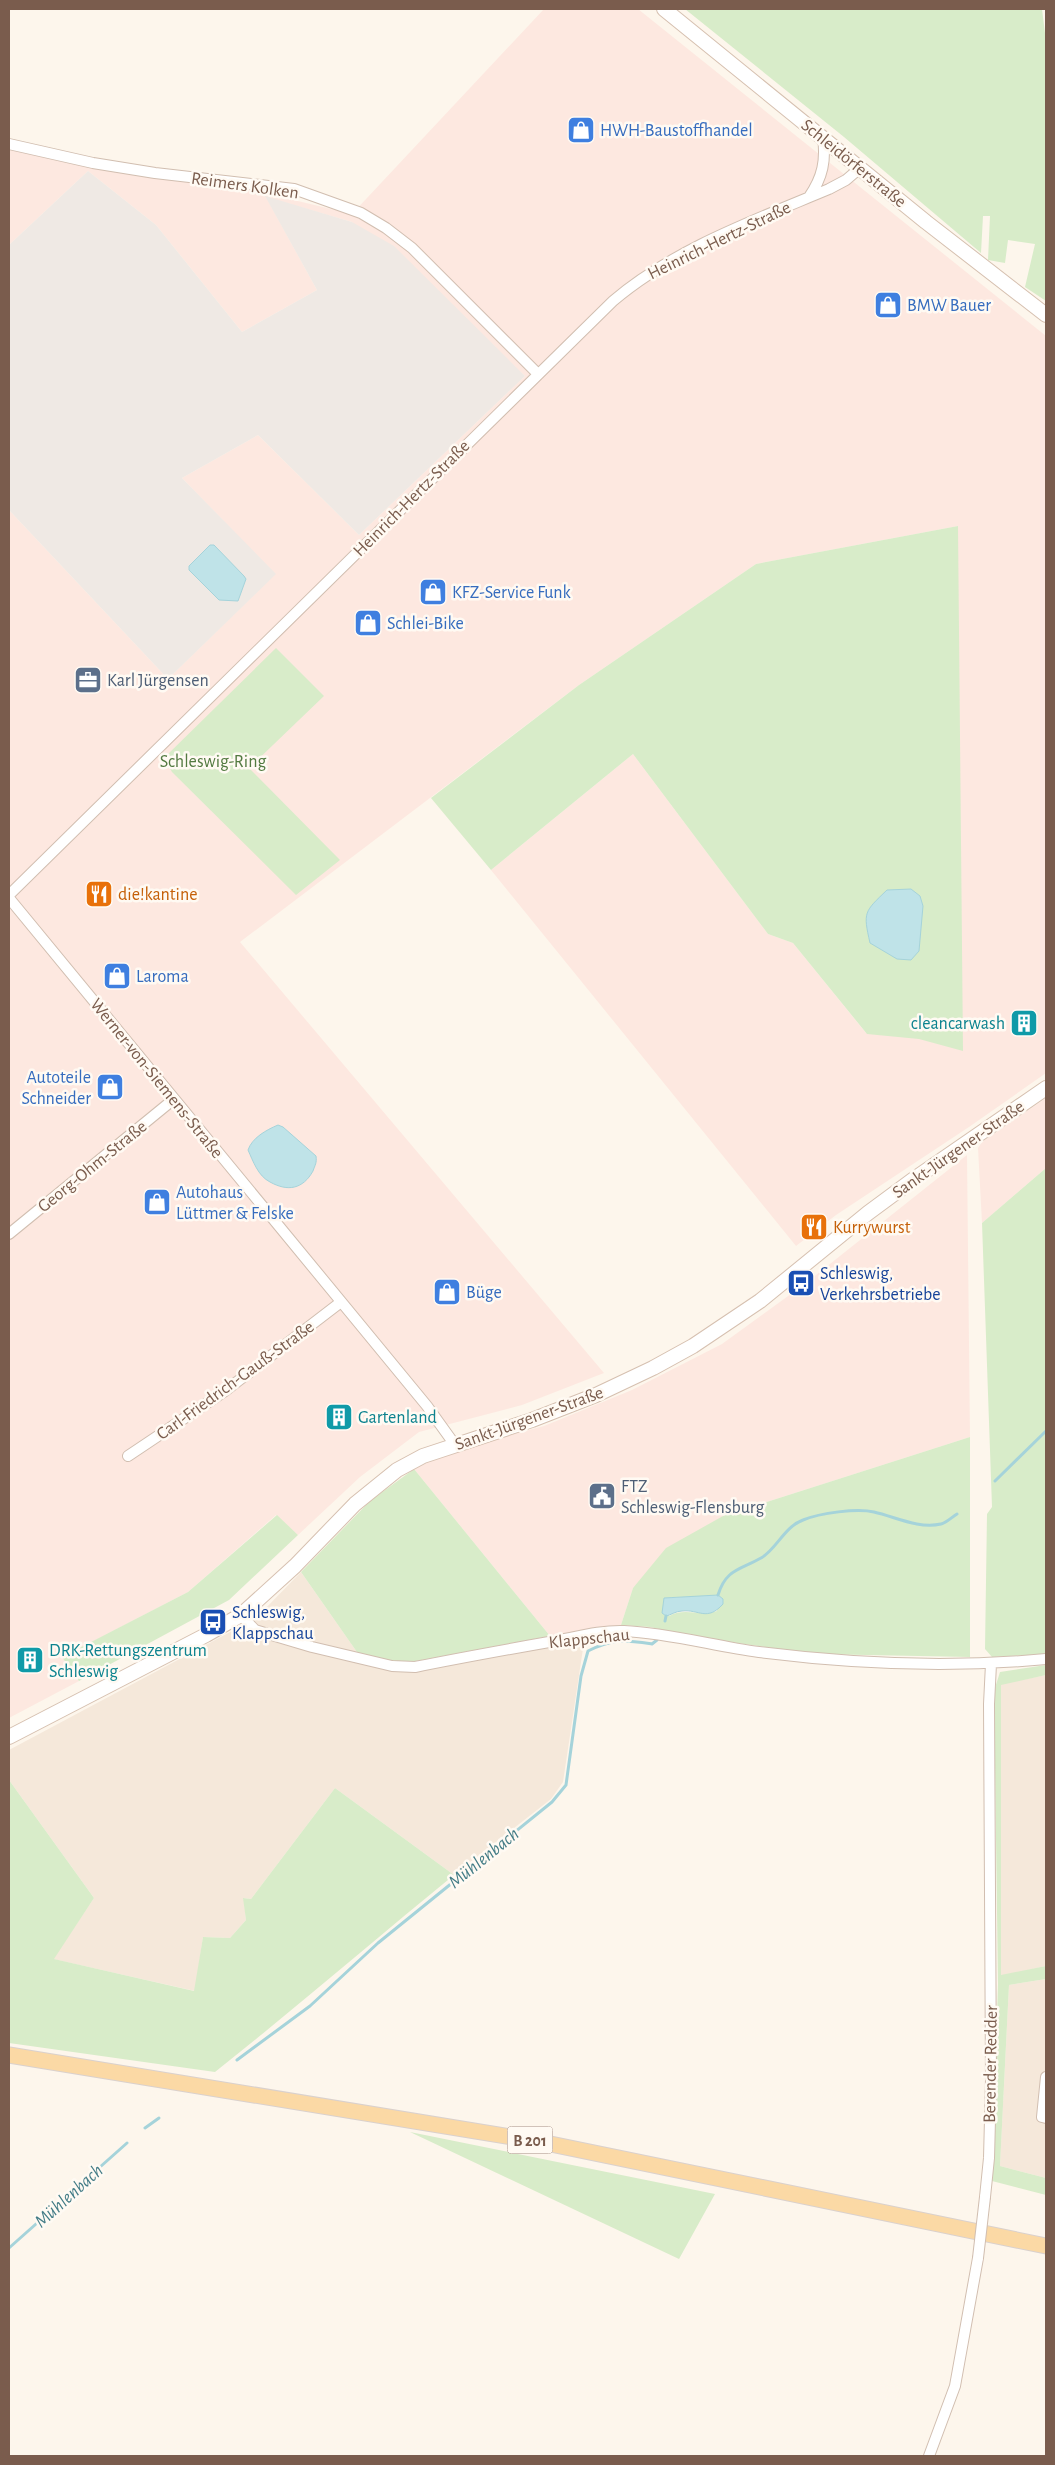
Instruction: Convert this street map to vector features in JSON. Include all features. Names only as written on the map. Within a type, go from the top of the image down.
[{"type":"main road","name":"B 201","points":[[9,2054],[536,2141],[1046,2246]]},
{"type":"street","name":"Schleidörferstraße","points":[[664,9],[926,222],[1046,315]]},
{"type":"street","points":[[809,198],[818,184],[824,168],[823,137]]},
{"type":"street","name":"Reimers Kolken","points":[[9,144],[94,163],[155,173],[294,189],[361,213],[386,228],[412,248],[538,374]]},
{"type":"street","name":"Heinrich-Hertz-Straße","points":[[9,896],[538,374],[639,279],[718,237],[846,180],[860,168]]},
{"type":"street","name":"Werner-von-Siemens-Straße","points":[[9,896],[427,1406],[455,1445]]},
{"type":"street","name":"Sankt-Jürgener-Straße","points":[[9,1737],[241,1615],[264,1596],[355,1504],[397,1470],[423,1456],[532,1420],[596,1395],[653,1368],[693,1346],[760,1301],[906,1185],[1046,1088]]},
{"type":"street","name":"Georg-Ohm-Straße","points":[[9,1234],[174,1098]]},
{"type":"street","name":"Carl-Friedrich-Gauß-Straße","points":[[128,1456],[225,1391],[341,1302]]},
{"type":"street","name":"Klappschau","points":[[241,1615],[255,1630],[312,1647],[392,1666],[415,1666],[569,1638],[622,1631],[650,1633],[717,1647],[817,1659],[918,1664],[992,1664]]},
{"type":"street","points":[[992,1664],[1046,1659]]},
{"type":"street","name":"Berender Redder","points":[[929,2456],[954,2386],[978,2258],[985,2197],[991,2080],[989,1704],[992,1664]]},
{"type":"street","points":[[1046,2077],[1042,2117],[1046,2118]]},
{"type":"shaded area","points":[[544,9],[638,9],[1046,336],[1046,1073],[969,1127],[836,1215],[796,1246],[491,870],[633,754],[768,934],[793,943],[866,1033],[829,896],[958,526],[756,564],[579,685],[240,942],[604,1373],[522,1405],[419,1432],[360,1477],[298,1535],[276,1515],[188,1592],[63,1657],[79,1681],[9,1718],[9,510],[168,679],[275,574],[182,478],[258,435],[359,535],[525,376],[352,222],[266,197],[317,290],[242,332],[156,225],[88,171],[9,245],[9,149],[87,167],[248,189],[352,214]]},
{"type":"shaded area","points":[[88,171],[156,225],[242,332],[317,290],[265,196],[352,222],[394,246],[525,376],[359,535],[258,435],[182,478],[276,574],[168,679],[9,510],[9,245]]},
{"type":"shaded area","points":[[1046,1098],[1046,1168],[982,1223],[978,1148],[982,1142]]},
{"type":"shaded area","points":[[967,1155],[970,1437],[723,1516],[633,1588],[621,1625],[550,1636],[414,1469],[454,1450],[544,1426],[632,1390],[722,1344],[806,1283]]},
{"type":"shaded area","points":[[301,1572],[359,1655],[390,1661],[416,1661],[582,1631],[584,1642],[563,1782],[551,1799],[454,1875],[335,1788],[251,1899],[244,1898],[246,1920],[230,1938],[203,1937],[195,1991],[53,1959],[94,1898],[9,1780],[9,1750],[232,1631],[261,1613]]},
{"type":"shaded area","points":[[1046,1675],[1046,1966],[1001,1976],[1001,1684]]},
{"type":"shaded area","points":[[1046,1979],[1046,2178],[1000,2166],[1009,1985]]},
{"type":"green space","points":[[685,9],[1042,9],[1046,41],[1046,301],[1025,287],[1035,244],[1008,240],[1005,263],[988,260],[990,216],[983,216],[981,253],[844,137]]},
{"type":"green space","points":[[958,526],[963,1051],[919,1039],[867,1034],[793,943],[768,934],[633,754],[491,870],[431,798],[579,685],[756,564]]},
{"type":"green space","name":"Schleswig-Ring","points":[[276,648],[324,696],[249,768],[340,860],[296,895],[172,772],[167,763],[167,755]]},
{"type":"green space","points":[[1046,1168],[1046,1654],[992,1657],[985,1649],[987,1514],[992,1507],[982,1223]]},
{"type":"green space","points":[[970,1437],[970,1657],[815,1654],[701,1638],[650,1627],[621,1625],[633,1588],[666,1548],[723,1516]],"holes":[[[718,1595],[717,1611],[711,1613],[681,1612],[669,1616],[671,1597],[705,1598]]]},
{"type":"green space","points":[[414,1469],[550,1636],[416,1661],[390,1661],[359,1655],[301,1572],[370,1501]]},
{"type":"green space","points":[[277,1515],[298,1535],[229,1600],[79,1681],[62,1657],[188,1592]]},
{"type":"green space","points":[[1046,1665],[1046,1675],[1001,1685],[1001,1975],[1046,1966],[1046,1979],[1009,1985],[1000,2166],[1046,2178],[1046,2195],[992,2181],[998,1984],[994,1691],[1000,1672]]},
{"type":"green space","points":[[9,1780],[94,1898],[54,1959],[194,1991],[203,1937],[230,1938],[246,1920],[243,1898],[251,1899],[335,1788],[454,1875],[215,2072],[9,2043]]},
{"type":"green space","points":[[410,2132],[715,2194],[679,2259]]},
{"type":"water","points":[[210,545],[214,545],[246,579],[238,601],[219,600],[189,570],[189,566]]},
{"type":"water","points":[[911,889],[920,896],[923,906],[919,951],[911,960],[897,959],[870,943],[866,925],[867,913],[887,890]]},
{"type":"water","points":[[278,1125],[283,1127],[316,1156],[316,1164],[309,1177],[305,1182],[294,1187],[289,1188],[277,1185],[262,1176],[248,1150],[256,1138]]},
{"type":"water","points":[[718,1595],[723,1599],[723,1604],[707,1614],[682,1611],[666,1616],[662,1613],[664,1598]]},
{"type":"waterway","name":"Mühlenbach","points":[[995,1481],[1046,1431]]},
{"type":"waterway","name":"Mühlenbach","points":[[718,1595],[721,1586],[730,1575],[761,1558],[796,1523],[810,1517],[839,1512],[867,1511],[915,1524],[932,1525],[943,1523],[957,1514]]},
{"type":"waterway","name":"Mühlenbach","points":[[665,1621],[666,1616]]},
{"type":"waterway","name":"Mühlenbach","points":[[237,2060],[310,2006],[378,1943],[552,1802],[566,1785],[581,1676],[588,1651],[612,1642],[626,1641],[652,1644],[657,1640]]},
{"type":"waterway","name":"Mühlenbach","points":[[145,2128],[159,2118]]},
{"type":"waterway","name":"Mühlenbach","points":[[9,2248],[127,2143]]},
{"type":"place","name":"HWH-Baustoffhandel","points":[[581,130]]},
{"type":"place","name":"BMW Bauer","points":[[888,305]]},
{"type":"place","name":"KFZ-Service Funk","points":[[433,592]]},
{"type":"place","name":"Schlei-Bike","points":[[368,623]]},
{"type":"place","name":"Karl Jürgensen","points":[[88,680]]},
{"type":"place","name":"die!kantine","points":[[99,894]]},
{"type":"place","name":"Laroma","points":[[117,976]]},
{"type":"place","name":"cleancarwash","points":[[1024,1023]]},
{"type":"place","name":"Autoteile Schneider","points":[[110,1087]]},
{"type":"place","name":"Autohaus Lüttmer & Felske","points":[[157,1202]]},
{"type":"place","name":"Kurrywurst","points":[[814,1227]]},
{"type":"place","name":"Schleswig, Verkehrsbetriebe","points":[[801,1283]]},
{"type":"place","name":"Büge","points":[[447,1292]]},
{"type":"place","name":"Gartenland","points":[[339,1417]]},
{"type":"place","name":"FTZ Schleswig-Flensburg","points":[[602,1496]]},
{"type":"place","name":"Schleswig, Klappschau","points":[[213,1622]]},
{"type":"place","name":"DRK-Rettungszentrum Schleswig","points":[[30,1660]]}]
